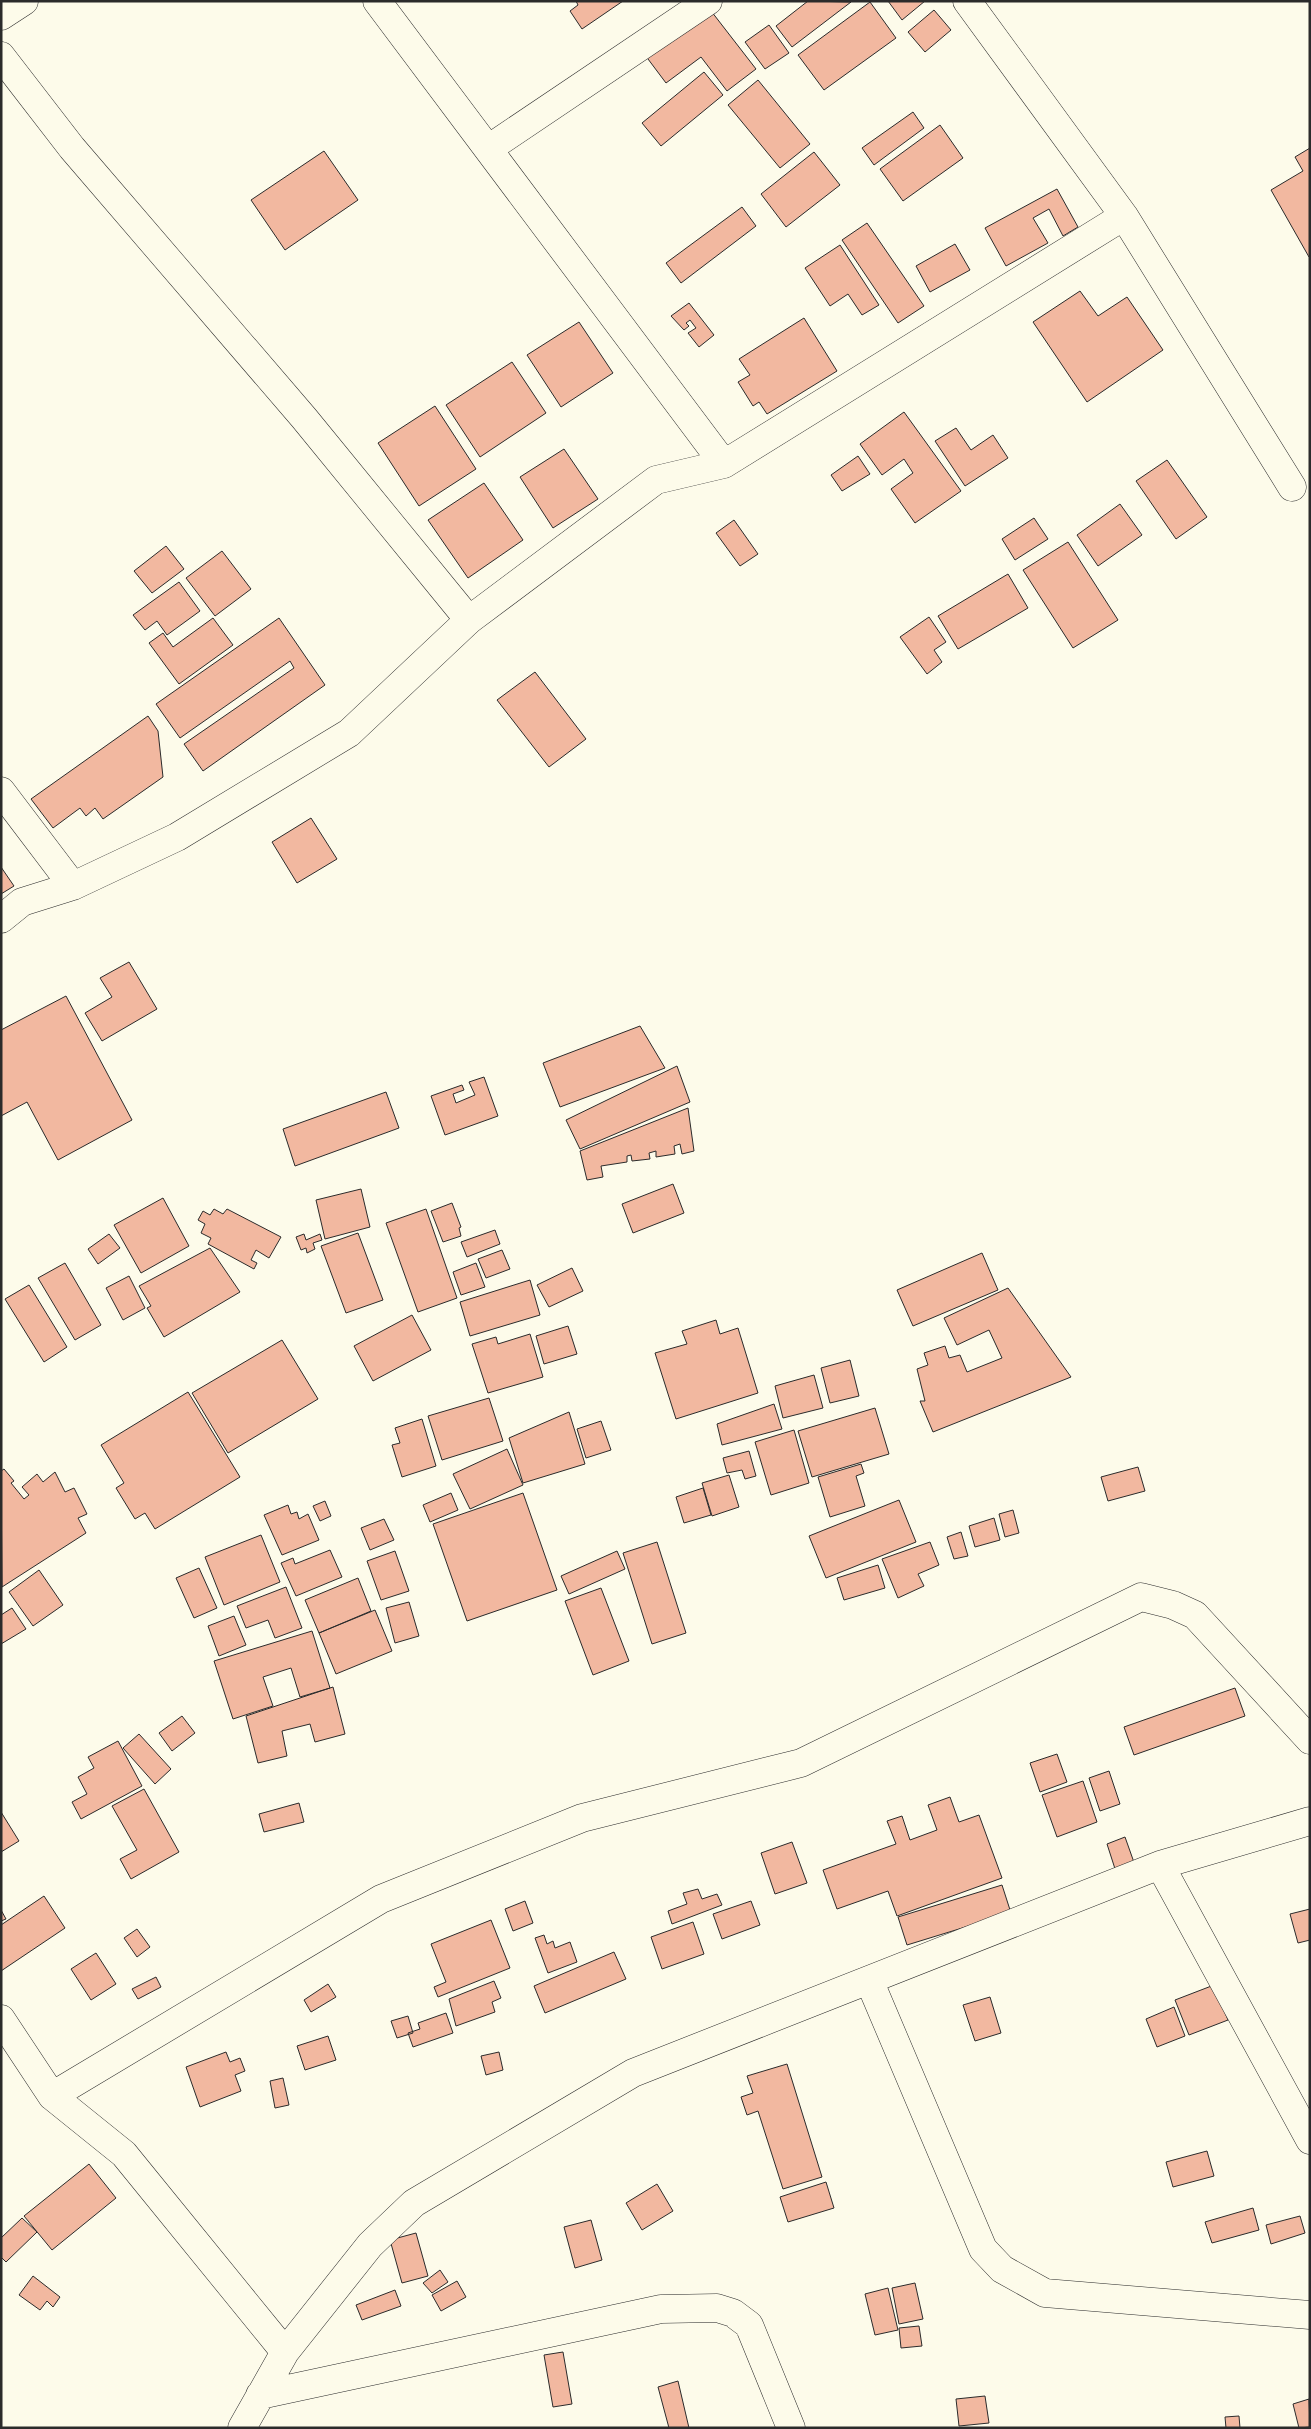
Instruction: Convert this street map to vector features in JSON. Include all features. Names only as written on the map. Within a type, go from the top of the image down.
[{"type":"street","points":[[1,16],[24,1]]},
{"type":"street","points":[[377,1],[724,464]]},
{"type":"street","points":[[488,150],[708,1]]},
{"type":"street","points":[[967,1],[1124,216],[1292,487]]},
{"type":"street","points":[[1,56],[72,148],[304,418],[469,620]]},
{"type":"street","points":[[1,919],[22,902],[73,886],[177,837],[349,732],[469,620],[656,480],[724,464],[1124,216]]},
{"type":"street","points":[[1,791],[73,886]]},
{"type":"street","points":[[52,2096],[381,1899],[582,1818],[801,1763],[1141,1597],[1173,1605],[1195,1615],[1310,1740]]},
{"type":"street","points":[[242,2428],[286,2352],[370,2246],[414,2203],[633,2073],[1160,1865],[1310,1821]]},
{"type":"street","points":[[1160,1865],[1310,2140]]},
{"type":"street","points":[[869,1980],[983,2249],[1002,2268],[1045,2293],[1310,2315]]},
{"type":"street","points":[[1,2020],[52,2096],[124,2154],[286,2352]]},
{"type":"street","points":[[260,2395],[662,2309],[717,2308],[733,2313],[749,2326],[792,2428]]},
{"type":"building","points":[[576,1],[623,1],[582,29],[570,11],[578,5]]},
{"type":"building","points":[[808,1],[851,2],[792,47],[776,26]]},
{"type":"building","points":[[888,1],[925,1],[902,20]]},
{"type":"building","points":[[870,2],[896,38],[824,90],[798,55]]},
{"type":"building","points":[[708,7],[756,69],[727,91],[701,57],[666,83],[645,55]]},
{"type":"building","points":[[934,10],[951,30],[925,52],[908,32]]},
{"type":"building","points":[[769,25],[789,53],[765,69],[745,42]]},
{"type":"building","points":[[704,72],[723,95],[661,146],[642,123]]},
{"type":"building","points":[[758,80],[810,144],[780,168],[728,105]]},
{"type":"building","points":[[913,112],[924,128],[874,165],[862,148]]},
{"type":"building","points":[[940,125],[963,158],[903,201],[880,169]]},
{"type":"building","points":[[1310,148],[1309,257],[1271,190],[1303,171],[1295,157]]},
{"type":"building","points":[[324,151],[358,200],[285,250],[251,200]]},
{"type":"building","points":[[814,152],[840,185],[786,227],[761,194]]},
{"type":"building","points":[[1057,189],[1078,227],[1063,236],[1049,209],[1033,218],[1048,243],[1006,266],[985,228]]},
{"type":"building","points":[[742,207],[756,226],[681,283],[666,263]]},
{"type":"building","points":[[867,223],[924,306],[898,323],[842,240]]},
{"type":"building","points":[[955,244],[970,270],[930,292],[916,266]]},
{"type":"building","points":[[840,245],[879,305],[862,315],[848,294],[830,306],[805,268]]},
{"type":"building","points":[[1080,291],[1098,316],[1127,297],[1163,350],[1087,402],[1033,322]]},
{"type":"building","points":[[689,303],[714,335],[699,347],[688,333],[696,328],[690,320],[686,323],[689,326],[684,330],[671,316]]},
{"type":"building","points":[[804,318],[837,371],[767,414],[759,402],[753,406],[738,382],[750,375],[739,359]]},
{"type":"building","points":[[579,322],[613,373],[561,407],[527,355]]},
{"type":"building","points":[[512,362],[546,413],[480,457],[446,405]]},
{"type":"building","points":[[435,406],[476,469],[419,506],[378,443]]},
{"type":"building","points":[[904,412],[961,491],[915,523],[891,489],[913,473],[904,459],[882,475],[860,444]]},
{"type":"building","points":[[956,428],[971,450],[993,435],[1008,458],[965,486],[935,441]]},
{"type":"building","points":[[564,449],[598,499],[553,528],[520,477]]},
{"type":"building","points":[[858,456],[870,474],[842,491],[831,475]]},
{"type":"building","points":[[1167,460],[1207,517],[1176,539],[1136,481]]},
{"type":"building","points":[[484,483],[523,540],[468,578],[428,520]]},
{"type":"building","points":[[1120,504],[1142,535],[1098,566],[1077,535]]},
{"type":"building","points":[[1034,518],[1048,539],[1015,560],[1002,539]]},
{"type":"building","points":[[734,520],[758,554],[740,566],[716,533]]},
{"type":"building","points":[[1068,542],[1118,620],[1073,648],[1023,570]]},
{"type":"building","points":[[166,546],[184,569],[152,593],[134,571]]},
{"type":"building","points":[[222,551],[251,589],[215,616],[186,578]]},
{"type":"building","points":[[1008,574],[1028,608],[958,649],[938,616]]},
{"type":"building","points":[[179,582],[200,611],[167,635],[157,621],[145,630],[133,615]]},
{"type":"building","points":[[929,617],[946,642],[934,650],[942,662],[927,674],[900,637]]},
{"type":"building","points":[[213,618],[233,645],[179,684],[149,643],[163,633],[173,647]]},
{"type":"building","points":[[279,618],[325,685],[203,771],[184,744],[294,668],[290,661],[180,738],[156,704]]},
{"type":"building","points":[[535,672],[586,739],[549,767],[497,700]]},
{"type":"building","points":[[148,716],[158,731],[163,777],[103,819],[95,808],[86,816],[80,808],[53,828],[31,799]]},
{"type":"building","points":[[311,818],[337,859],[297,883],[272,842]]},
{"type":"building","points":[[1,867],[14,886],[1,894]]},
{"type":"building","points":[[129,962],[157,1009],[102,1041],[85,1013],[112,997],[100,978]]},
{"type":"building","points":[[66,996],[132,1120],[58,1160],[27,1102],[1,1116],[1,1030]]},
{"type":"building","points":[[640,1026],[665,1068],[560,1107],[543,1063]]},
{"type":"building","points":[[677,1066],[690,1102],[580,1149],[566,1120]]},
{"type":"building","points":[[484,1077],[498,1116],[445,1135],[431,1096],[462,1085],[464,1090],[453,1094],[456,1103],[475,1095],[469,1082]]},
{"type":"building","points":[[386,1092],[399,1128],[295,1166],[283,1129]]},
{"type":"building","points":[[688,1108],[694,1151],[682,1154],[680,1144],[674,1146],[675,1154],[656,1157],[656,1151],[649,1153],[650,1159],[632,1161],[631,1155],[627,1156],[627,1162],[601,1166],[603,1177],[587,1180],[580,1151]]},
{"type":"building","points":[[673,1184],[684,1213],[633,1233],[622,1204]]},
{"type":"building","points":[[361,1189],[370,1227],[325,1239],[316,1200]]},
{"type":"building","points":[[163,1198],[189,1246],[141,1273],[114,1225]]},
{"type":"building","points":[[452,1203],[461,1227],[459,1228],[461,1236],[443,1242],[431,1211]]},
{"type":"building","points":[[214,1209],[223,1214],[227,1209],[281,1237],[269,1258],[256,1250],[251,1260],[257,1263],[254,1269],[208,1244],[211,1238],[201,1233],[205,1224],[198,1220],[203,1211],[210,1215]]},
{"type":"building","points":[[426,1209],[457,1298],[418,1312],[386,1223]]},
{"type":"building","points":[[495,1230],[500,1244],[467,1257],[461,1242]]},
{"type":"building","points":[[358,1233],[383,1300],[346,1313],[321,1246]]},
{"type":"building","points":[[109,1234],[120,1248],[98,1264],[88,1249]]},
{"type":"building","points":[[304,1234],[306,1240],[320,1234],[322,1240],[313,1243],[315,1249],[307,1253],[306,1248],[301,1250],[296,1237]]},
{"type":"building","points":[[210,1248],[240,1292],[164,1337],[147,1308],[151,1306],[139,1286]]},
{"type":"building","points":[[502,1250],[510,1269],[486,1278],[478,1259]]},
{"type":"building","points":[[982,1253],[998,1290],[913,1326],[897,1290]]},
{"type":"building","points":[[65,1263],[101,1325],[75,1340],[38,1278]]},
{"type":"building","points":[[476,1263],[485,1287],[461,1295],[453,1272]]},
{"type":"building","points":[[572,1268],[583,1291],[549,1307],[537,1285]]},
{"type":"building","points":[[129,1276],[145,1308],[123,1320],[106,1288]]},
{"type":"building","points":[[530,1280],[540,1315],[470,1336],[460,1302]]},
{"type":"building","points":[[29,1285],[67,1347],[44,1362],[5,1299]]},
{"type":"building","points":[[1008,1288],[1071,1377],[933,1432],[920,1401],[925,1401],[917,1369],[928,1365],[924,1353],[945,1346],[949,1358],[960,1355],[967,1372],[1002,1358],[989,1330],[957,1345],[944,1318]]},
{"type":"building","points":[[412,1315],[431,1350],[373,1381],[354,1346]]},
{"type":"building","points":[[716,1320],[720,1334],[738,1328],[758,1393],[676,1419],[655,1353],[687,1344],[682,1331]]},
{"type":"building","points":[[568,1326],[577,1354],[544,1364],[536,1336]]},
{"type":"building","points":[[530,1334],[543,1377],[488,1393],[472,1344],[496,1337],[498,1344]]},
{"type":"building","points":[[282,1340],[318,1399],[228,1453],[192,1393]]},
{"type":"building","points":[[850,1360],[859,1396],[830,1403],[821,1368]]},
{"type":"building","points":[[814,1375],[823,1408],[783,1418],[775,1386]]},
{"type":"building","points":[[188,1392],[240,1477],[155,1529],[145,1513],[135,1519],[116,1488],[124,1483],[101,1445]]},
{"type":"building","points":[[489,1398],[503,1441],[442,1460],[428,1416]]},
{"type":"building","points":[[774,1404],[782,1429],[722,1445],[717,1424]]},
{"type":"building","points":[[875,1408],[889,1454],[812,1477],[798,1431]]},
{"type":"building","points":[[569,1412],[585,1464],[523,1483],[509,1438]]},
{"type":"building","points":[[422,1419],[436,1466],[402,1477],[392,1445],[400,1443],[395,1428]]},
{"type":"building","points":[[601,1421],[611,1450],[586,1458],[577,1429]]},
{"type":"building","points":[[794,1430],[809,1483],[771,1495],[755,1442]]},
{"type":"building","points":[[507,1449],[523,1485],[470,1509],[453,1474]]},
{"type":"building","points":[[749,1451],[756,1476],[745,1479],[742,1470],[727,1473],[723,1458]]},
{"type":"building","points":[[861,1464],[864,1473],[856,1476],[865,1506],[830,1517],[818,1477]]},
{"type":"building","points":[[1138,1467],[1145,1491],[1108,1501],[1101,1477]]},
{"type":"building","points":[[4,1469],[14,1481],[11,1483],[24,1499],[29,1495],[22,1487],[37,1474],[43,1482],[55,1472],[65,1492],[74,1488],[87,1514],[78,1518],[86,1533],[2,1587],[1,1471]]},
{"type":"building","points":[[729,1475],[739,1507],[712,1516],[702,1483]]},
{"type":"building","points":[[703,1488],[711,1515],[684,1523],[676,1497]]},
{"type":"building","points":[[451,1493],[458,1510],[430,1522],[423,1505]]},
{"type":"building","points":[[523,1493],[557,1590],[467,1621],[433,1524]]},
{"type":"building","points":[[899,1500],[916,1542],[826,1578],[809,1536]]},
{"type":"building","points":[[325,1501],[331,1516],[320,1521],[313,1506]]},
{"type":"building","points":[[288,1505],[291,1514],[297,1512],[299,1519],[308,1514],[319,1540],[282,1555],[264,1515]]},
{"type":"building","points":[[1013,1510],[1019,1533],[1005,1537],[999,1514]]},
{"type":"building","points":[[994,1518],[1000,1540],[975,1547],[969,1526]]},
{"type":"building","points":[[384,1519],[394,1540],[370,1550],[361,1528]]},
{"type":"building","points":[[961,1532],[968,1556],[954,1559],[947,1537]]},
{"type":"building","points":[[261,1535],[280,1582],[224,1605],[205,1557]]},
{"type":"building","points":[[657,1542],[686,1633],[652,1644],[623,1553]]},
{"type":"building","points":[[930,1542],[939,1565],[918,1574],[924,1586],[898,1598],[882,1559]]},
{"type":"building","points":[[330,1550],[342,1577],[296,1596],[281,1563],[293,1558],[295,1564]]},
{"type":"building","points":[[395,1551],[409,1591],[381,1600],[367,1561]]},
{"type":"building","points":[[617,1551],[625,1569],[569,1594],[561,1576]]},
{"type":"building","points":[[878,1565],[885,1588],[844,1600],[837,1578]]},
{"type":"building","points":[[199,1568],[217,1608],[194,1618],[176,1578]]},
{"type":"building","points":[[39,1570],[63,1605],[33,1626],[9,1592]]},
{"type":"building","points":[[358,1578],[371,1611],[319,1633],[305,1600]]},
{"type":"building","points":[[286,1587],[302,1628],[275,1638],[268,1620],[246,1628],[237,1606]]},
{"type":"building","points":[[601,1588],[629,1661],[593,1675],[565,1601]]},
{"type":"building","points":[[409,1602],[419,1636],[395,1643],[386,1608]]},
{"type":"building","points":[[12,1608],[26,1629],[1,1644],[1,1615]]},
{"type":"building","points":[[375,1610],[392,1651],[336,1674],[319,1633]]},
{"type":"building","points":[[234,1616],[246,1645],[219,1656],[208,1626]]},
{"type":"building","points":[[312,1631],[330,1688],[300,1697],[291,1668],[263,1677],[273,1706],[233,1719],[214,1661]]},
{"type":"building","points":[[333,1687],[345,1734],[315,1742],[310,1724],[282,1731],[287,1756],[258,1763],[246,1716]]},
{"type":"building","points":[[1235,1688],[1245,1716],[1134,1755],[1124,1727]]},
{"type":"building","points":[[182,1716],[195,1733],[172,1751],[159,1733]]},
{"type":"building","points":[[139,1734],[171,1769],[155,1784],[123,1748]]},
{"type":"building","points":[[118,1741],[142,1786],[81,1819],[72,1802],[87,1794],[78,1777],[94,1768],[88,1757]]},
{"type":"building","points":[[1057,1754],[1067,1782],[1040,1792],[1030,1763]]},
{"type":"building","points":[[1109,1771],[1120,1804],[1100,1811],[1089,1778]]},
{"type":"building","points":[[1083,1781],[1097,1822],[1057,1837],[1042,1795]]},
{"type":"building","points":[[144,1789],[179,1852],[131,1879],[120,1859],[137,1850],[112,1806]]},
{"type":"building","points":[[950,1797],[959,1822],[979,1815],[1002,1878],[897,1916],[888,1891],[837,1909],[823,1870],[896,1844],[887,1821],[902,1816],[910,1840],[937,1830],[928,1805]]},
{"type":"building","points":[[299,1803],[304,1822],[264,1832],[259,1814]]},
{"type":"building","points":[[1,1812],[19,1841],[1,1852]]},
{"type":"building","points":[[1125,1837],[1136,1868],[1117,1875],[1107,1844]]},
{"type":"building","points":[[792,1842],[807,1883],[775,1894],[761,1853]]},
{"type":"building","points":[[1002,1885],[1011,1913],[907,1945],[898,1917]]},
{"type":"building","points":[[698,1889],[702,1899],[717,1894],[722,1905],[672,1924],[668,1911],[687,1904],[683,1893]]},
{"type":"building","points":[[44,1896],[65,1928],[1,1971],[1,1925]]},
{"type":"building","points":[[525,1901],[533,1923],[513,1931],[505,1909]]},
{"type":"building","points":[[751,1901],[760,1925],[722,1939],[713,1914]]},
{"type":"building","points":[[1310,1909],[1310,1940],[1298,1943],[1290,1914]]},
{"type":"building","points":[[1,1910],[6,1919],[1,1921]]},
{"type":"building","points":[[491,1920],[510,1968],[438,1997],[434,1987],[446,1982],[431,1944]]},
{"type":"building","points":[[693,1922],[704,1954],[662,1969],[651,1937]]},
{"type":"building","points":[[137,1929],[150,1947],[137,1957],[124,1938]]},
{"type":"building","points":[[544,1935],[547,1944],[553,1941],[555,1948],[570,1942],[577,1962],[548,1973],[535,1938]]},
{"type":"building","points":[[614,1952],[626,1979],[545,2013],[534,1986]]},
{"type":"building","points":[[96,1953],[116,1984],[91,2000],[71,1969]]},
{"type":"building","points":[[156,1977],[161,1987],[138,1999],[132,1989]]},
{"type":"building","points":[[494,1981],[501,1998],[492,2002],[495,2012],[456,2026],[449,1999]]},
{"type":"building","points":[[328,1984],[336,1997],[311,2012],[304,2000]]},
{"type":"building","points":[[1214,1985],[1228,2020],[1189,2035],[1175,2000]]},
{"type":"building","points":[[990,1997],[1001,2033],[975,2041],[963,2005]]},
{"type":"building","points":[[1174,2007],[1185,2036],[1157,2047],[1146,2019]]},
{"type":"building","points":[[446,2013],[453,2033],[413,2047],[408,2033],[420,2029],[418,2023]]},
{"type":"building","points":[[408,2016],[413,2033],[397,2038],[391,2021]]},
{"type":"building","points":[[328,2036],[336,2060],[305,2070],[297,2046]]},
{"type":"building","points":[[226,2052],[230,2062],[240,2058],[245,2071],[235,2075],[241,2091],[200,2107],[186,2067]]},
{"type":"building","points":[[499,2052],[503,2070],[486,2075],[481,2056]]},
{"type":"building","points":[[787,2064],[822,2177],[783,2189],[758,2111],[747,2115],[741,2097],[753,2093],[747,2076]]},
{"type":"building","points":[[283,2078],[289,2105],[275,2108],[270,2081]]},
{"type":"building","points":[[1207,2151],[1214,2176],[1173,2187],[1166,2162]]},
{"type":"building","points":[[89,2164],[116,2198],[52,2250],[24,2216]]},
{"type":"building","points":[[826,2182],[834,2208],[788,2222],[780,2197]]},
{"type":"building","points":[[657,2184],[673,2211],[642,2230],[626,2203]]},
{"type":"building","points":[[1253,2208],[1259,2230],[1212,2243],[1205,2222]]},
{"type":"building","points":[[1300,2216],[1305,2233],[1271,2244],[1266,2225]]},
{"type":"building","points":[[22,2218],[37,2232],[6,2262],[1,2257],[1,2238]]},
{"type":"building","points":[[591,2220],[602,2260],[575,2268],[564,2227]]},
{"type":"building","points":[[416,2233],[428,2276],[402,2283],[390,2240]]},
{"type":"building","points":[[440,2270],[448,2282],[432,2293],[423,2283]]},
{"type":"building","points":[[33,2276],[60,2297],[53,2307],[47,2301],[40,2310],[19,2295]]},
{"type":"building","points":[[457,2281],[466,2297],[441,2311],[432,2295]]},
{"type":"building","points":[[915,2283],[923,2319],[899,2324],[892,2288]]},
{"type":"building","points":[[888,2288],[898,2330],[875,2335],[865,2294]]},
{"type":"building","points":[[395,2290],[401,2306],[362,2320],[356,2305]]},
{"type":"building","points":[[919,2326],[922,2346],[901,2348],[899,2328]]},
{"type":"building","points":[[563,2352],[572,2404],[553,2407],[544,2355]]},
{"type":"building","points":[[678,2381],[689,2428],[669,2428],[658,2387]]},
{"type":"building","points":[[985,2396],[989,2423],[959,2426],[956,2399]]},
{"type":"building","points":[[1309,2399],[1310,2427],[1299,2428],[1293,2404]]},
{"type":"building","points":[[1239,2416],[1240,2428],[1226,2428],[1225,2417]]}]
